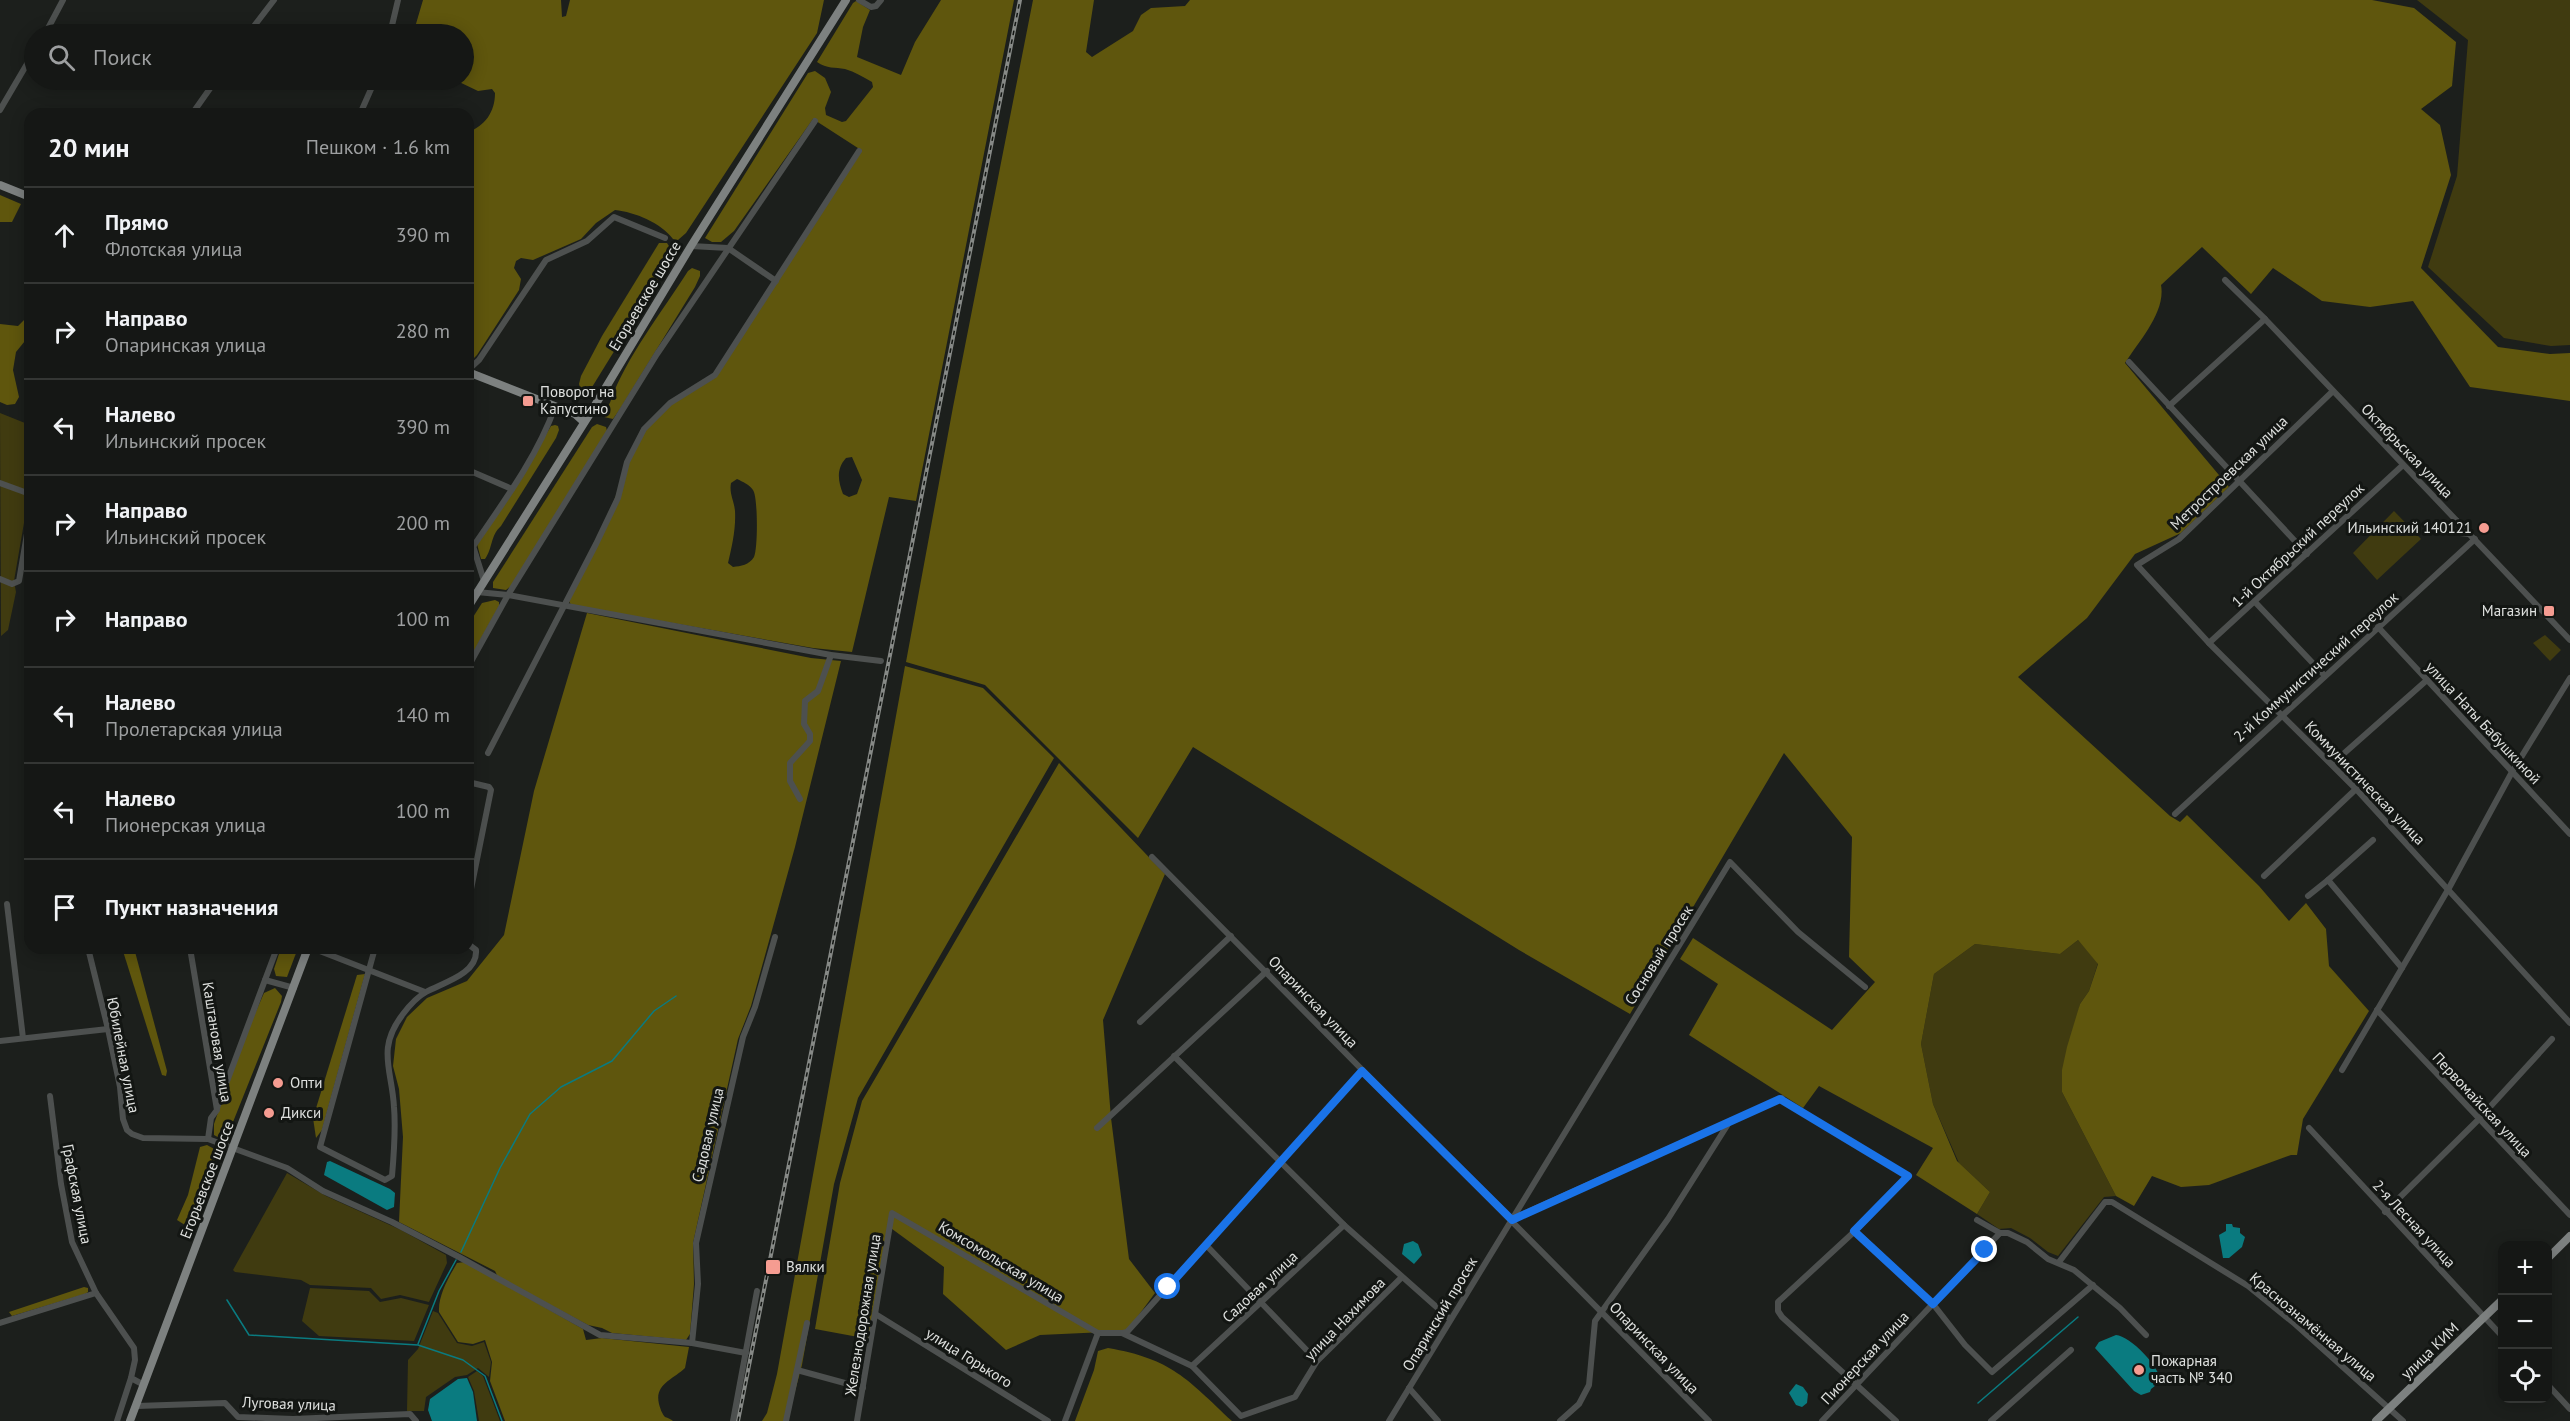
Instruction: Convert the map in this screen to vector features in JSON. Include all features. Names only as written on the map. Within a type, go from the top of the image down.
[{"type":"main road","name":"Егорьевское шоссе","points":[[474,597],[846,0]]},
{"type":"main road","points":[[0,185],[24,195]]},
{"type":"main road","points":[[474,373],[575,414],[585,422]]},
{"type":"main road","name":"Егорьевское шоссе","points":[[130,1421],[308,954]]},
{"type":"main road","points":[[2552,1253],[2570,1236]]},
{"type":"main road","name":"улица КИМ","points":[[2376,1421],[2498,1304]]},
{"type":"street","points":[[50,24],[63,0]]},
{"type":"street","points":[[256,24],[274,0]]},
{"type":"street","points":[[392,24],[398,0]]},
{"type":"street","points":[[859,0],[871,7],[876,6],[881,0]]},
{"type":"street","points":[[0,110],[24,69]]},
{"type":"street","points":[[196,108],[209,90]]},
{"type":"street","points":[[363,108],[371,90]]},
{"type":"street","points":[[474,656],[508,594],[657,354],[815,121]]},
{"type":"street","points":[[488,753],[566,606],[567,597],[618,498],[627,462],[644,429],[670,403],[714,375],[859,151]]},
{"type":"street","points":[[474,365],[546,260],[587,241],[615,217],[665,238]]},
{"type":"street","points":[[691,246],[728,248],[776,281]]},
{"type":"street","name":"Октябрьская улица","points":[[2224,280],[2265,319],[2570,640]]},
{"type":"street","points":[[2169,406],[2265,319]]},
{"type":"street","points":[[2129,362],[2307,555]]},
{"type":"street","name":"Метростроевская улица","points":[[2136,565],[2179,539],[2333,391]]},
{"type":"street","points":[[474,545],[512,489],[548,426],[555,407]]},
{"type":"street","name":"1-й Октябрьский переулок","points":[[2209,643],[2403,465]]},
{"type":"street","points":[[474,473],[512,489]]},
{"type":"street","points":[[0,483],[24,492]]},
{"type":"street","points":[[2457,521],[2451,526],[2451,532],[2472,537]]},
{"type":"street","name":"2-й Коммунистический переулок","points":[[2175,814],[2472,537]]},
{"type":"street","points":[[0,579],[16,583],[24,545]]},
{"type":"street","points":[[474,549],[484,581]]},
{"type":"street","name":"Коммунистическая улица","points":[[2136,565],[2209,643],[2356,789],[2569,1021]]},
{"type":"street","points":[[477,592],[508,594],[831,655],[881,661]]},
{"type":"street","points":[[2255,602],[2325,676]]},
{"type":"street","name":"улица Наты Бабушкиной","points":[[2378,627],[2570,834]]},
{"type":"street","points":[[800,799],[790,781],[790,764],[810,741],[810,734],[804,724],[806,701],[818,691],[831,655]]},
{"type":"street","points":[[2342,1070],[2448,888],[2512,772],[2570,678]]},
{"type":"street","points":[[2332,764],[2427,680]]},
{"type":"street","points":[[474,783],[489,787],[490,790],[474,873]]},
{"type":"street","points":[[2264,876],[2356,789]]},
{"type":"street","points":[[2308,896],[2373,840]]},
{"type":"street","name":"Опаринская улица","points":[[1152,857],[1709,1421]]},
{"type":"street","name":"Сосновый просек","points":[[1512,1220],[1730,862],[1798,932],[1865,987]]},
{"type":"street","points":[[2328,880],[2402,968]]},
{"type":"street","points":[[7,904],[23,1038]]},
{"type":"street","points":[[1140,1022],[1232,936]]},
{"type":"street","name":"Садовая улица","points":[[692,1343],[698,1284],[696,1243],[743,1037],[755,1007],[775,937]]},
{"type":"street","points":[[373,954],[320,1147],[321,1150],[385,1180],[392,1176],[395,1136],[394,1106],[386,1051],[401,1016],[425,992],[450,982],[466,970],[476,955],[474,948]]},
{"type":"street","name":"Юбилейная улица","points":[[89,954],[108,1029],[127,1130],[132,1134],[143,1138],[208,1139],[287,1168],[323,1191],[392,1222],[600,1335],[692,1343],[746,1353]]},
{"type":"street","name":"Каштановая улица","points":[[191,954],[217,1110],[211,1118],[208,1139]]},
{"type":"street","points":[[217,1110],[275,954]]},
{"type":"street","points":[[326,954],[425,992]]},
{"type":"street","points":[[1097,1128],[1267,971]]},
{"type":"street","points":[[265,980],[294,988]]},
{"type":"street","name":"Первомайская улица","points":[[2377,1010],[2478,1120],[2570,1215]]},
{"type":"street","points":[[0,1041],[108,1029]]},
{"type":"street","points":[[2385,1212],[2478,1120],[2552,1039]]},
{"type":"street","points":[[1174,1056],[1344,1225],[1401,1278],[1450,1319]]},
{"type":"street","points":[[1122,1333],[1127,1332],[1362,1071]]},
{"type":"street","name":"Графская улица","points":[[50,1096],[61,1184],[72,1242],[96,1293],[134,1348],[135,1360],[131,1378],[117,1421]]},
{"type":"street","points":[[1512,1220],[1781,1099],[1908,1176],[1854,1231],[1778,1302],[1778,1311],[1782,1317],[1896,1421]]},
{"type":"street","points":[[1560,1421],[1579,1404],[1589,1385],[1595,1321],[1668,1219],[1730,1121]]},
{"type":"street","name":"2-я Лесная улица","points":[[2309,1128],[2498,1332]]},
{"type":"street","name":"Краснознамённая улица","points":[[2059,1262],[2105,1202],[2112,1202],[2247,1286],[2295,1324],[2403,1421]]},
{"type":"street","name":"Железнодорожная улица","points":[[857,1421],[892,1213]]},
{"type":"street","name":"Комсомольская улица","points":[[892,1213],[1098,1333]]},
{"type":"street","name":"Опаринский просек","points":[[1389,1421],[1512,1220]]},
{"type":"street","points":[[1977,1220],[2000,1233],[2008,1233],[2026,1242],[2048,1259],[2074,1270],[2120,1308],[2145,1335]]},
{"type":"street","name":"Садовая улица","points":[[1192,1366],[1344,1225]]},
{"type":"street","points":[[1854,1231],[1933,1304],[1965,1345],[1992,1372],[2093,1285]]},
{"type":"street","name":"Пионерская улица","points":[[1822,1421],[2000,1233]]},
{"type":"street","points":[[1206,1245],[1317,1361]]},
{"type":"street","name":"улица Нахимова","points":[[1098,1333],[1122,1333],[1192,1366],[1241,1416],[1295,1397],[1317,1361],[1401,1278]]},
{"type":"street","points":[[733,1421],[757,1291]]},
{"type":"street","points":[[0,1323],[96,1293]]},
{"type":"street","name":"улица Горького","points":[[876,1315],[1048,1421]]},
{"type":"street","points":[[786,1421],[807,1323]]},
{"type":"street","points":[[1065,1421],[1098,1333]]},
{"type":"street","points":[[1991,1421],[2071,1350]]},
{"type":"street","points":[[797,1370],[864,1388]]},
{"type":"street","points":[[131,1378],[144,1385]]},
{"type":"street","points":[[1410,1388],[1438,1421]]},
{"type":"street","points":[[2552,1390],[2570,1409]]},
{"type":"street","name":"Луговая улица","points":[[136,1406],[225,1403],[237,1419],[338,1420],[410,1414],[416,1421]]},
{"type":"shaded area","points":[[423,0],[561,0],[562,17],[566,16],[570,0],[824,0],[817,33],[686,233],[678,240],[673,239],[662,228],[647,219],[615,210],[596,223],[581,239],[533,260],[521,258],[516,261],[514,268],[521,279],[519,290],[474,358],[474,129],[484,122],[491,112],[495,93],[492,89],[478,91],[474,89],[474,24],[416,24]]},
{"type":"shaded area","points":[[941,0],[1014,0],[916,501],[889,497],[852,652],[813,648],[571,605],[569,601],[599,542],[628,462],[646,429],[671,404],[716,377],[861,150],[813,119],[734,231],[721,242],[712,242],[705,238],[808,73],[815,71],[825,78],[831,92],[825,108],[826,115],[842,122],[846,121],[873,87],[872,82],[852,72],[817,62],[853,3],[856,1],[870,10],[863,27],[857,57],[901,75],[915,42]],"holes":[[[852,457],[862,480],[857,494],[849,497],[843,494],[839,475],[843,462],[846,458]],[[737,479],[750,486],[755,495],[757,534],[752,560],[742,566],[733,567],[728,563],[735,518],[731,483]]]},
{"type":"shaded area","points":[[1033,0],[1094,0],[1086,52],[1092,57],[1133,31],[1141,15],[1151,8],[1185,6],[1190,0],[2372,0],[2414,8],[2456,42],[2452,86],[2421,109],[2440,125],[2451,175],[2421,268],[2498,347],[2550,354],[2570,353],[2570,401],[2470,387],[2413,301],[2370,307],[2322,301],[2273,268],[2251,294],[2202,247],[2161,285],[2161,295],[2155,316],[2125,363],[2229,487],[2181,533],[2135,554],[2087,618],[2018,677],[2170,816],[2180,822],[2187,815],[2259,886],[2289,921],[2306,903],[2326,929],[2329,966],[2369,1011],[2303,1119],[2297,1155],[2291,1155],[2209,1185],[2181,1187],[2152,1176],[2134,1206],[2116,1196],[2062,1092],[2062,1070],[2067,1047],[2080,1004],[2089,991],[2098,964],[2078,940],[2060,954],[1975,944],[1934,974],[1921,1044],[1933,1104],[1957,1161],[1990,1192],[1977,1214],[1916,1175],[1933,1148],[1819,1086],[1803,1108],[1689,1035],[1718,984],[1680,959],[1693,938],[1832,1030],[1875,982],[1849,957],[1852,837],[1784,753],[1630,1014],[1519,950],[1193,747],[1138,838],[985,685],[906,662],[953,407]]},
{"type":"shaded area","points":[[2417,0],[2570,0],[2570,345],[2551,346],[2504,338],[2428,267],[2457,176],[2468,40]]},
{"type":"shaded area","points":[[0,195],[21,204],[12,222],[0,222]]},
{"type":"shaded area","points":[[659,243],[667,243],[672,251],[671,259],[589,392],[581,391],[579,384],[581,376],[602,336]]},
{"type":"shaded area","points":[[692,268],[700,271],[695,287],[613,419],[604,417],[617,384],[635,351]]},
{"type":"shaded area","points":[[24,320],[24,342],[16,352],[13,370],[19,397],[15,404],[7,405],[0,402],[0,324],[18,326]]},
{"type":"shaded area","points":[[0,413],[24,423],[24,523],[14,581],[16,592],[8,630],[1,636]]},
{"type":"shaded area","points":[[597,424],[606,427],[607,431],[511,586],[506,590],[493,588],[493,582],[592,427]]},
{"type":"shaded area","points":[[555,425],[559,430],[556,438],[497,530],[485,559],[481,559],[477,544],[516,486],[551,426]]},
{"type":"shaded area","points":[[2394,511],[2421,539],[2377,580],[2353,553]]},
{"type":"shaded area","points":[[495,600],[499,602],[499,606],[474,651],[474,616],[482,603]]},
{"type":"shaded area","points":[[587,613],[811,658],[841,661],[795,847],[751,1006],[738,1039],[693,1243],[694,1284],[690,1334],[686,1340],[612,1333],[588,1325],[498,1277],[495,1271],[399,1222],[403,1137],[399,1089],[393,1066],[396,1039],[407,1017],[427,998],[467,981],[504,935],[534,791]]},
{"type":"shaded area","points":[[2545,635],[2561,650],[2550,661],[2533,643]]},
{"type":"shaded area","points":[[905,666],[983,688],[1054,758],[858,1098],[834,1184],[802,1365],[787,1421],[762,1421],[767,1413],[777,1374]]},
{"type":"shaded area","points":[[1059,763],[1165,874],[1103,1020],[1111,1118],[1129,1259],[1155,1293],[1127,1331],[1040,1335],[1006,1350],[943,1294],[944,1267],[888,1226],[869,1339],[815,1329],[840,1183],[862,1101]]},
{"type":"shaded area","points":[[2078,940],[2098,963],[2089,991],[2080,1004],[2062,1092],[2116,1196],[2104,1197],[2058,1256],[2011,1228],[1999,1229],[1977,1214],[1990,1192],[1959,1163],[1933,1104],[1921,1044],[1934,974],[1975,944],[2060,954]]},
{"type":"shaded area","points":[[124,954],[136,954],[167,1071],[166,1076],[162,1075]]},
{"type":"shaded area","points":[[279,954],[296,954],[287,977],[276,976],[274,969]]},
{"type":"shaded area","points":[[365,974],[322,1130],[316,1138],[313,1118],[357,975]]},
{"type":"shaded area","points":[[275,988],[282,996],[281,1002],[227,1137],[223,1140],[214,1135],[214,1124],[243,1041],[264,993]]},
{"type":"shaded area","points":[[207,1145],[216,1150],[217,1155],[188,1227],[177,1220],[188,1195],[200,1147]]},
{"type":"shaded area","points":[[287,1173],[326,1196],[401,1230],[446,1255],[447,1263],[429,1302],[400,1295],[381,1299],[371,1288],[310,1285],[301,1280],[235,1272],[233,1270]]},
{"type":"shaded area","points":[[465,1262],[583,1329],[586,1340],[602,1338],[689,1347],[685,1368],[659,1391],[658,1397],[662,1413],[673,1421],[505,1421],[490,1381],[492,1362],[485,1340],[473,1344],[458,1342],[439,1312],[440,1299],[448,1280],[457,1263]]},
{"type":"shaded area","points":[[84,1287],[88,1288],[85,1294],[12,1316],[9,1312]]},
{"type":"shaded area","points":[[310,1288],[369,1291],[380,1302],[401,1298],[429,1305],[414,1341],[319,1336],[302,1321]]},
{"type":"shaded area","points":[[433,1311],[438,1313],[457,1343],[472,1346],[484,1342],[491,1362],[489,1377],[478,1368],[467,1375],[455,1377],[426,1397],[424,1411],[407,1411],[408,1360],[418,1349]]},
{"type":"shaded area","points":[[1108,1348],[1148,1358],[1177,1373],[1203,1393],[1232,1421],[1075,1421],[1094,1370],[1098,1351]]},
{"type":"shaded area","points":[[477,1371],[483,1376],[500,1421],[479,1421],[474,1391],[468,1377]]},
{"type":"water","points":[[330,1161],[390,1189],[395,1193],[394,1207],[387,1210],[324,1175],[327,1162]]},
{"type":"water","points":[[2226,1224],[2240,1228],[2240,1233],[2245,1237],[2242,1247],[2229,1258],[2223,1258],[2219,1235],[2226,1231]]},
{"type":"water","points":[[1413,1241],[1418,1244],[1422,1255],[1414,1264],[1402,1254],[1404,1244]]},
{"type":"water","points":[[2116,1335],[2137,1347],[2156,1369],[2160,1382],[2150,1392],[2141,1395],[2134,1391],[2095,1348],[2099,1342]]},
{"type":"water","points":[[467,1378],[473,1392],[477,1421],[432,1421],[428,1410],[430,1399],[458,1379]]},
{"type":"water","points":[[1796,1384],[1803,1387],[1808,1394],[1807,1403],[1802,1407],[1796,1405],[1789,1393]]},
{"type":"waterway","points":[[461,1252],[500,1168],[530,1114],[561,1087],[612,1061],[654,1011],[676,996]]},
{"type":"waterway","points":[[418,1344],[439,1291],[456,1260]]},
{"type":"waterway","points":[[227,1300],[249,1335],[418,1345],[463,1360],[485,1376],[502,1421]]},
{"type":"waterway","points":[[1978,1403],[2078,1317]]},
{"type":"railway","points":[[738,1421],[1020,0]]},
{"type":"place","name":"Поворот на Капустино","points":[[528,401]]},
{"type":"place","name":"Ильинский 140121","points":[[2484,528]]},
{"type":"place","name":"Магазин","points":[[2549,611]]},
{"type":"place","name":"Опти","points":[[278,1083]]},
{"type":"place","name":"Дикси","points":[[269,1113]]},
{"type":"place","name":"Вялки","points":[[773,1267]]},
{"type":"place","name":"Пожарная часть № 340","points":[[2139,1370]]},
{"type":"route","points":[[1168,1287],[1362,1071],[1512,1220],[1780,1099],[1908,1176],[1854,1231],[1933,1304],[1985,1250]]}]
